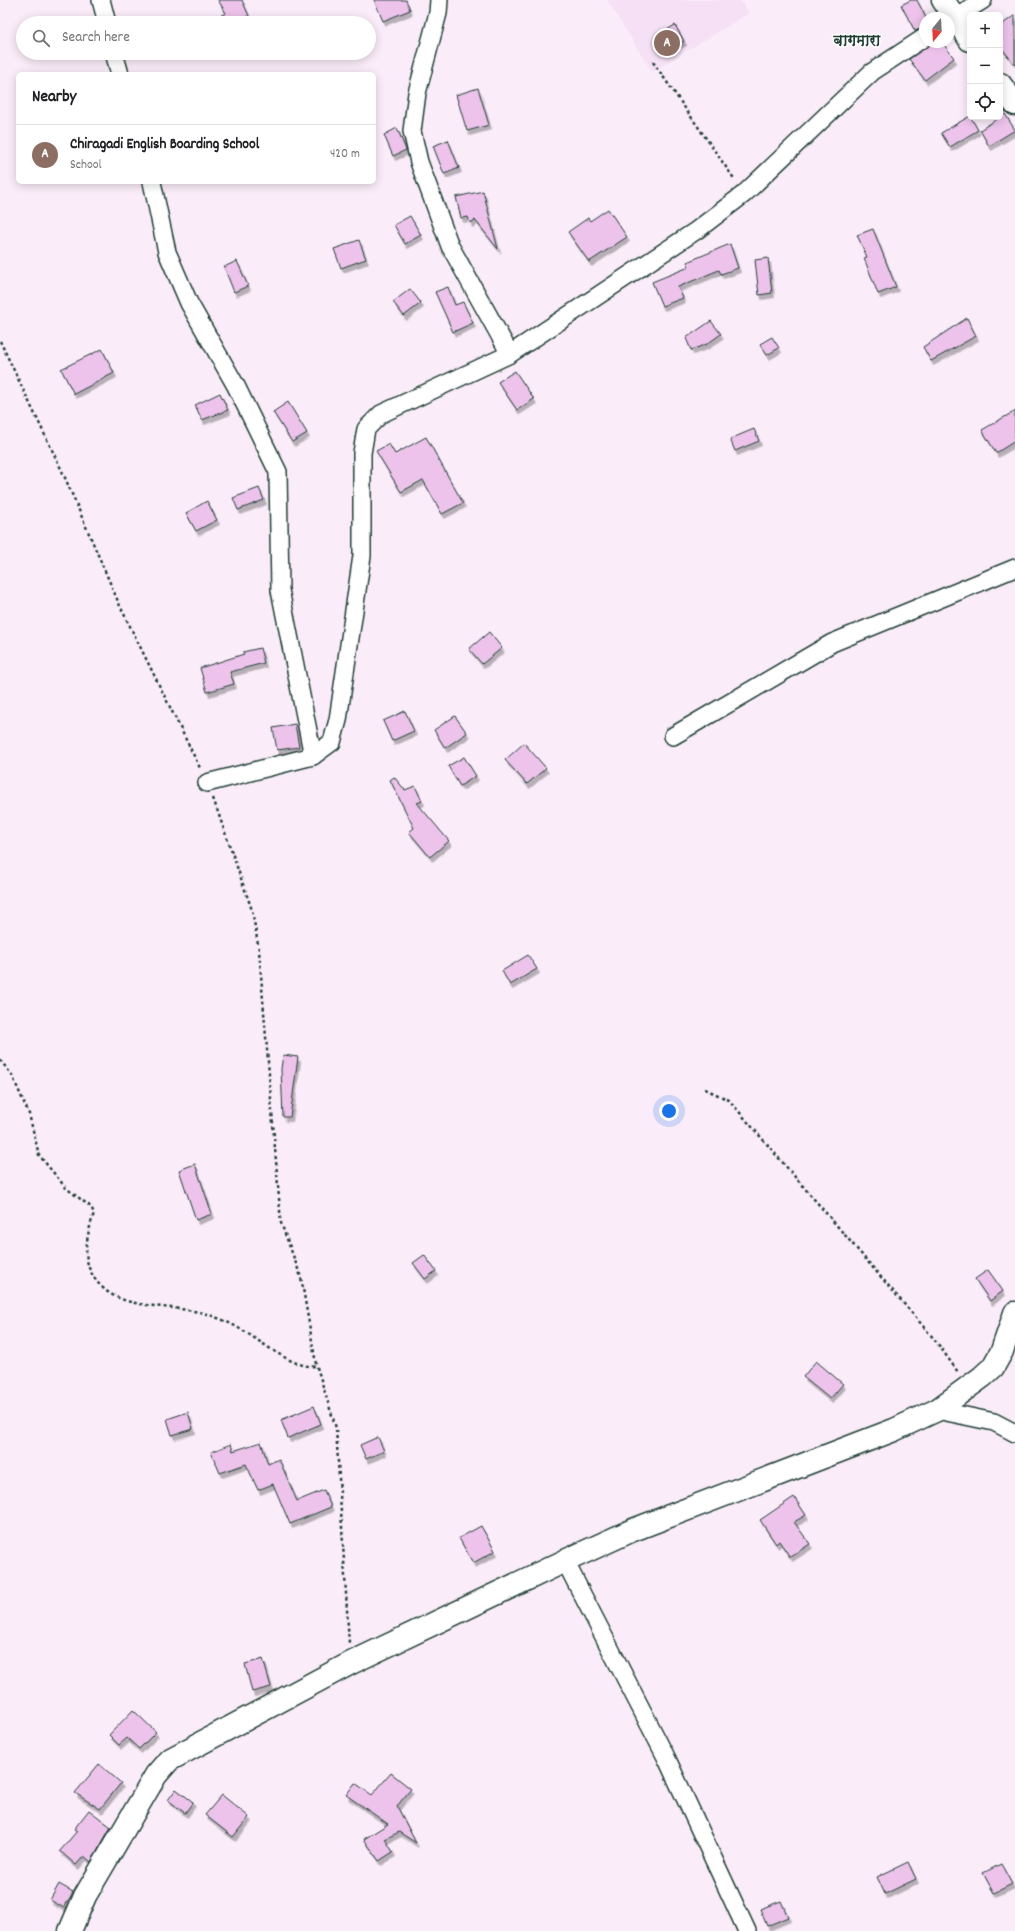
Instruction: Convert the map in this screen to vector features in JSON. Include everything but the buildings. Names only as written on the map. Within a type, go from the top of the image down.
[{"type":"main road","points":[[955,21],[967,36]]},
{"type":"main road","points":[[1003,88],[1015,104]]},
{"type":"main road","points":[[70,1931],[85,1896],[161,1767],[183,1751],[351,1663],[633,1530],[894,1430],[937,1410],[993,1366],[1002,1351],[1015,1313]]},
{"type":"street","points":[[101,0],[104,16]]},
{"type":"street","points":[[439,0],[438,13],[417,93],[412,131],[419,162],[450,246],[510,354]]},
{"type":"street","points":[[952,12],[983,0]]},
{"type":"street","points":[[208,783],[313,756],[332,742],[338,720],[362,556],[362,454],[366,429],[381,414],[510,354],[697,230],[744,194],[872,72],[919,41]]},
{"type":"street","points":[[116,60],[119,72]]},
{"type":"street","points":[[152,184],[167,252],[189,303],[236,386],[278,472],[280,590],[313,756]]},
{"type":"street","points":[[673,736],[832,643],[1015,568]]},
{"type":"street","points":[[937,1410],[994,1422],[1015,1433]]},
{"type":"street","points":[[565,1561],[666,1757],[748,1931]]},
{"type":"path","points":[[653,62],[744,194]]},
{"type":"path","points":[[0,341],[62,473],[120,606],[208,783],[252,910],[260,950],[281,1223],[301,1277],[316,1364],[336,1428],[351,1663]]},
{"type":"path","points":[[0,1060],[12,1075],[29,1114],[39,1155],[66,1188],[91,1207],[94,1214],[86,1239],[86,1260],[91,1273],[105,1290],[130,1303],[187,1309],[214,1316],[239,1328],[289,1360],[309,1367],[315,1366],[316,1364]]},
{"type":"path","points":[[704,1089],[729,1100],[935,1340],[969,1386]]},
{"type":"shaded area","points":[[607,0],[740,0],[749,13],[652,72]]},
{"type":"place","name":"Chiragadi English Boarding School","points":[[667,43]]},
{"type":"district","name":"बागमारा","points":[[857,40]]}]
